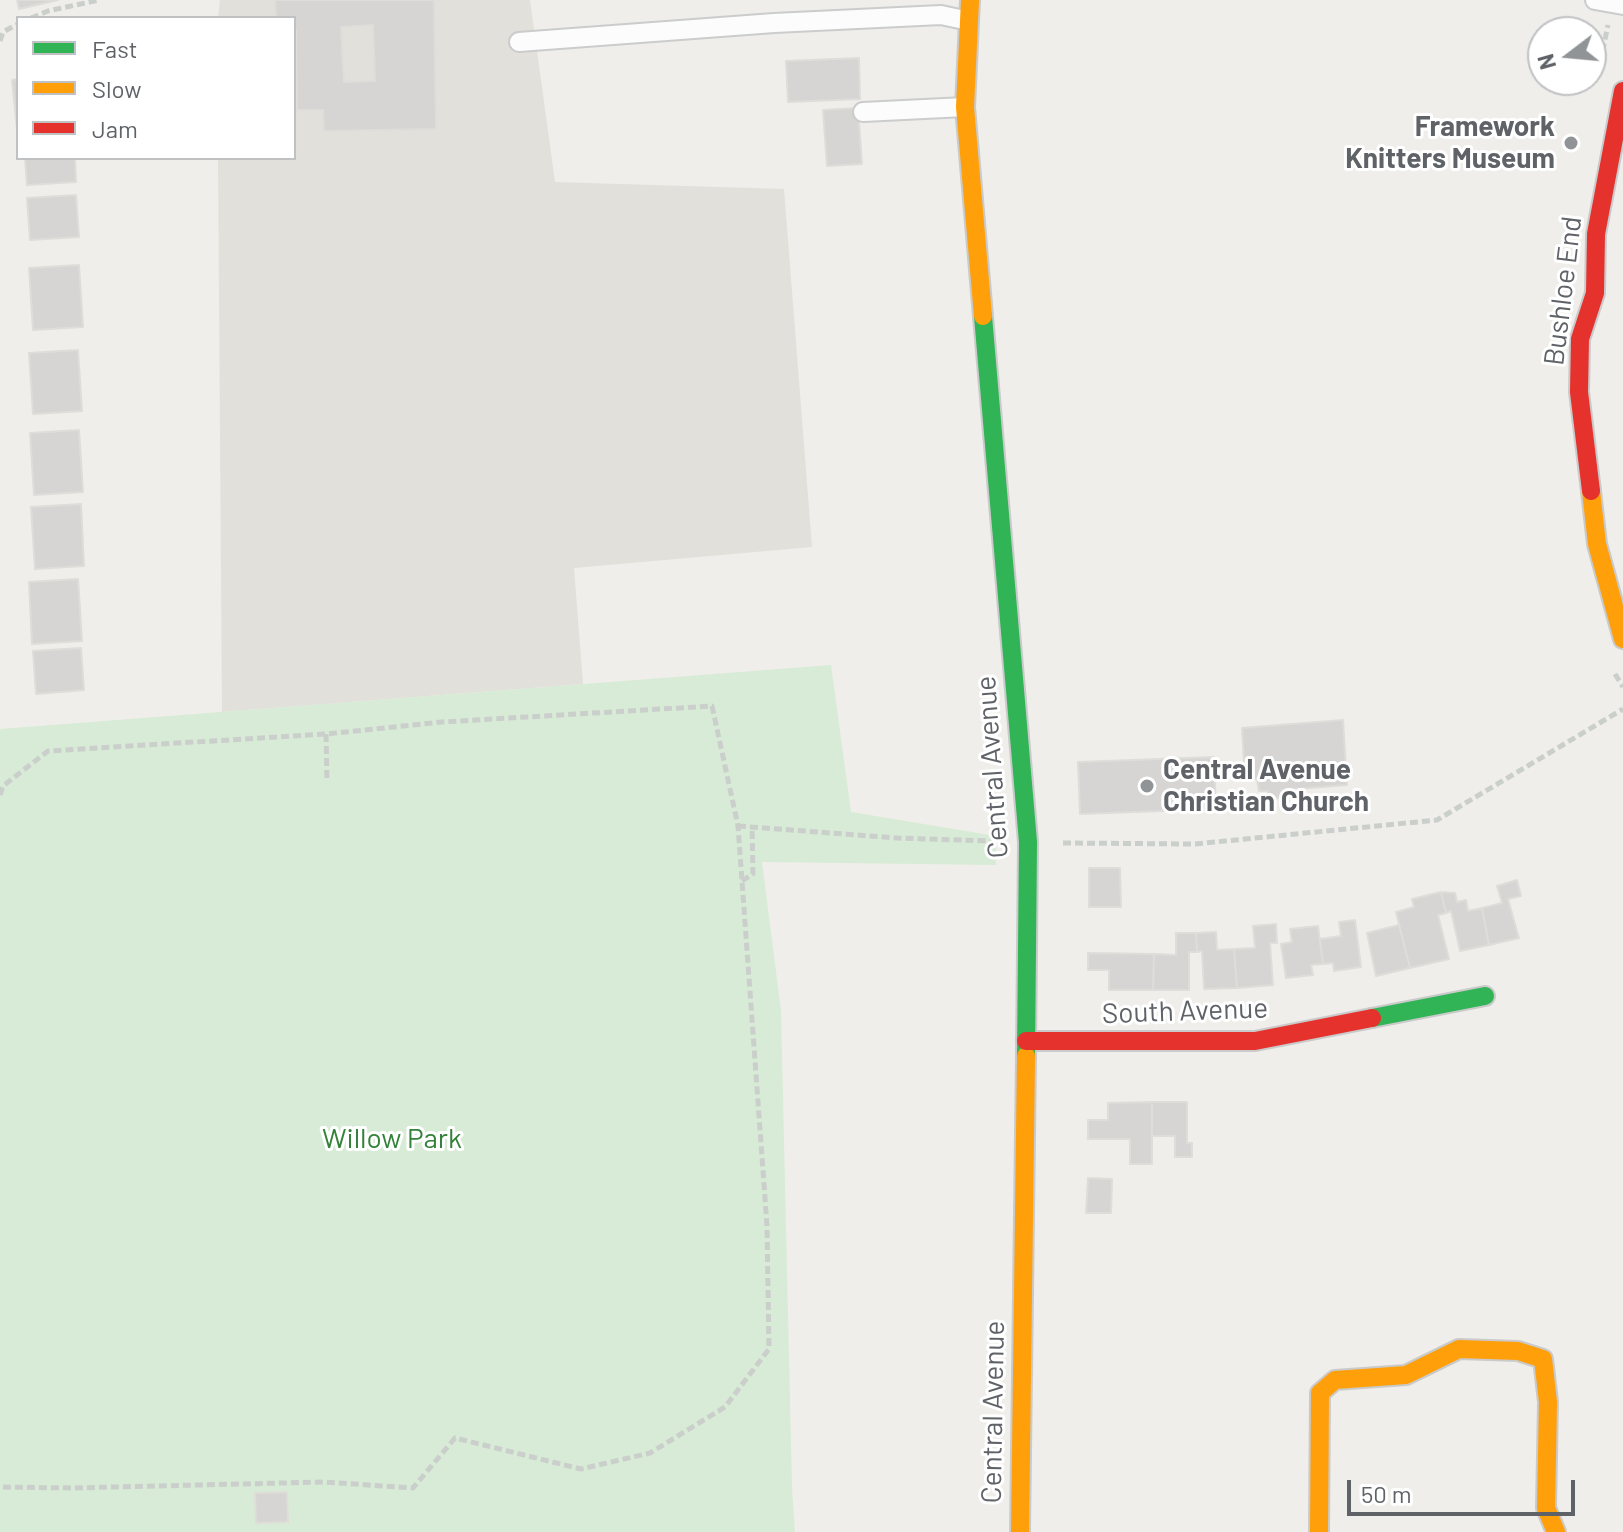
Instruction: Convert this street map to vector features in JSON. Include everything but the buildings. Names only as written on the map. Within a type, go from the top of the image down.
[{"type":"street","name":"Central Avenue","points":[[970,0],[965,107],[1028,842],[1020,1532]]},
{"type":"street","name":"Bushloe End","points":[[1623,91],[1596,234],[1595,293],[1580,339],[1579,392],[1597,544],[1623,639]]},
{"type":"street","name":"South Avenue","points":[[1026,1041],[1255,1041],[1485,996]]},
{"type":"street","points":[[1319,1532],[1320,1393],[1335,1380],[1406,1375],[1459,1349],[1518,1351],[1543,1359],[1548,1402],[1546,1508],[1556,1532]]},
{"type":"lane","points":[[1595,0],[1623,5]]},
{"type":"lane","points":[[519,42],[774,23],[941,15],[969,21]]},
{"type":"lane","points":[[863,112],[965,107]]},
{"type":"path","points":[[36,16],[99,0]]},
{"type":"path","points":[[0,41],[3,32],[16,25]]},
{"type":"path","points":[[0,795],[1,787],[48,751],[712,706],[738,826],[767,1226],[769,1349],[725,1407],[650,1453],[581,1469],[455,1438],[413,1488],[324,1482],[0,1487]]},
{"type":"path","points":[[738,826],[897,838],[1195,844],[1437,820],[1623,709]]},
{"type":"path","points":[[326,734],[327,781]]},
{"type":"path","points":[[742,881],[753,874],[752,826]]},
{"type":"shaded area","points":[[220,0],[530,0],[555,182],[784,189],[812,547],[574,568],[583,684],[222,712],[218,160],[296,160],[296,16],[218,16]]},
{"type":"green space","name":"Willow Park","points":[[831,665],[851,812],[996,836],[996,865],[762,862],[781,1011],[795,1532],[0,1532],[0,729]]},
{"type":"traffic: fast","points":[[983,316],[1028,842],[1026,1056]]},
{"type":"traffic: fast","points":[[1372,1018],[1485,996]]},
{"type":"traffic: slow","points":[[970,0],[965,107],[983,316]]},
{"type":"traffic: slow","points":[[1591,491],[1597,544],[1623,639]]},
{"type":"traffic: slow","points":[[1020,1532],[1026,1056]]},
{"type":"traffic: slow","points":[[1319,1532],[1320,1393],[1335,1380],[1406,1375],[1459,1349],[1518,1351],[1543,1359],[1548,1402],[1546,1508],[1556,1532]]},
{"type":"traffic: jam","points":[[1591,491],[1579,392],[1580,339],[1595,293],[1596,234],[1623,91]]},
{"type":"traffic: jam","points":[[1026,1041],[1255,1041],[1372,1018]]},
{"type":"place","name":"Framework Knitters Museum","points":[[1571,143]]},
{"type":"place","name":"Central Avenue Christian Church","points":[[1147,786]]}]
